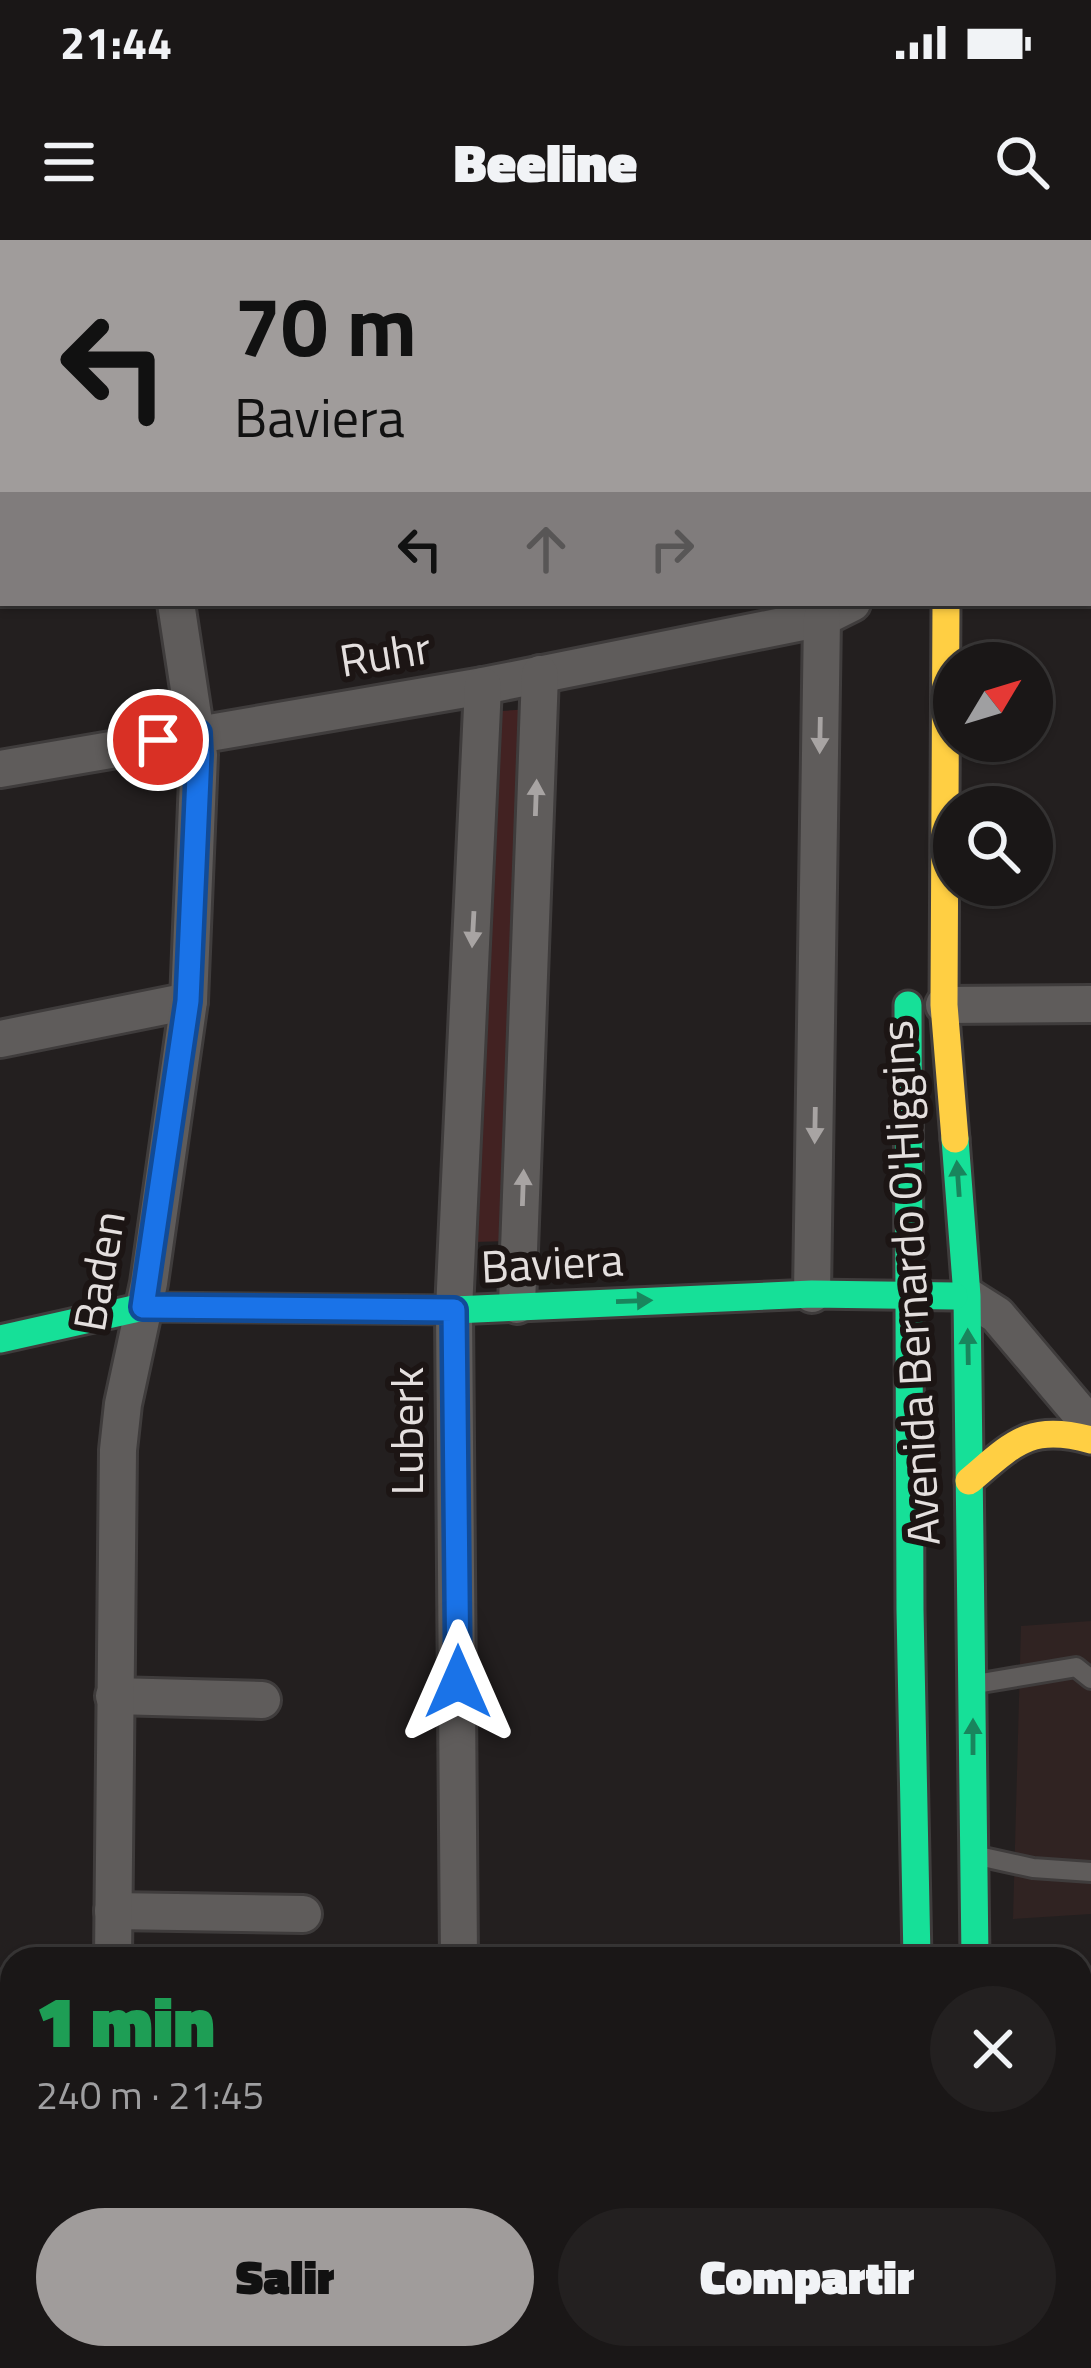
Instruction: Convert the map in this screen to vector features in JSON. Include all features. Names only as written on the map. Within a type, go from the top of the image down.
[{"type":"main road","name":"Avenida Bernardo O'Higgins","points":[[946,606],[944,1004],[967,1296],[975,1947]]},
{"type":"main road","name":"Avenida Bernardo O'Higgins","points":[[908,974],[917,1947]]},
{"type":"main road","name":"Baviera","points":[[0,1339],[143,1307],[454,1310],[812,1294],[967,1296]]},
{"type":"main road","points":[[970,1481],[1019,1438],[1049,1429],[1091,1440]]},
{"type":"main road","points":[[915,1854],[972,1854]]},
{"type":"street","name":"Baden","points":[[113,1947],[118,1450],[188,1001],[198,733],[177,606]]},
{"type":"street","name":"Ruhr","points":[[0,770],[483,686],[837,610]]},
{"type":"street","name":"Avenida Bernardo O'Higgins","points":[[812,1294],[837,610]]},
{"type":"street","points":[[517,1305],[540,674]]},
{"type":"street","name":"Luberk","points":[[459,1947],[454,1310],[483,686]]},
{"type":"street","points":[[0,1039],[188,1001]]},
{"type":"street","points":[[944,1004],[1091,1004]]},
{"type":"street","points":[[967,1296],[997,1315],[1091,1426]]},
{"type":"street","points":[[114,1696],[262,1700]]},
{"type":"street","points":[[113,1911],[302,1913]]},
{"type":"lane","points":[[973,1684],[1076,1667],[1091,1679]]},
{"type":"lane","points":[[972,1854],[1034,1868],[1091,1872]]},
{"type":"shaded area","points":[[530,709],[508,1241],[474,1242],[502,711]]},
{"type":"shaded area","points":[[1091,1621],[1091,1914],[1013,1919],[1021,1626]]},
{"type":"traffic: fast","points":[[908,1005],[910,1610],[917,1947]]},
{"type":"traffic: fast","points":[[955,1139],[967,1296],[975,1947]]},
{"type":"traffic: fast","points":[[0,1339],[143,1307],[454,1310],[812,1294],[954,1296]]},
{"type":"traffic: slow","points":[[946,606],[944,1005],[955,1139]]},
{"type":"traffic: slow","points":[[969,1481],[1011,1447],[1037,1435],[1091,1440]]},
{"type":"route","points":[[158,740],[198,733],[199,754],[188,1001],[143,1307],[454,1310],[458,1682]]}]
